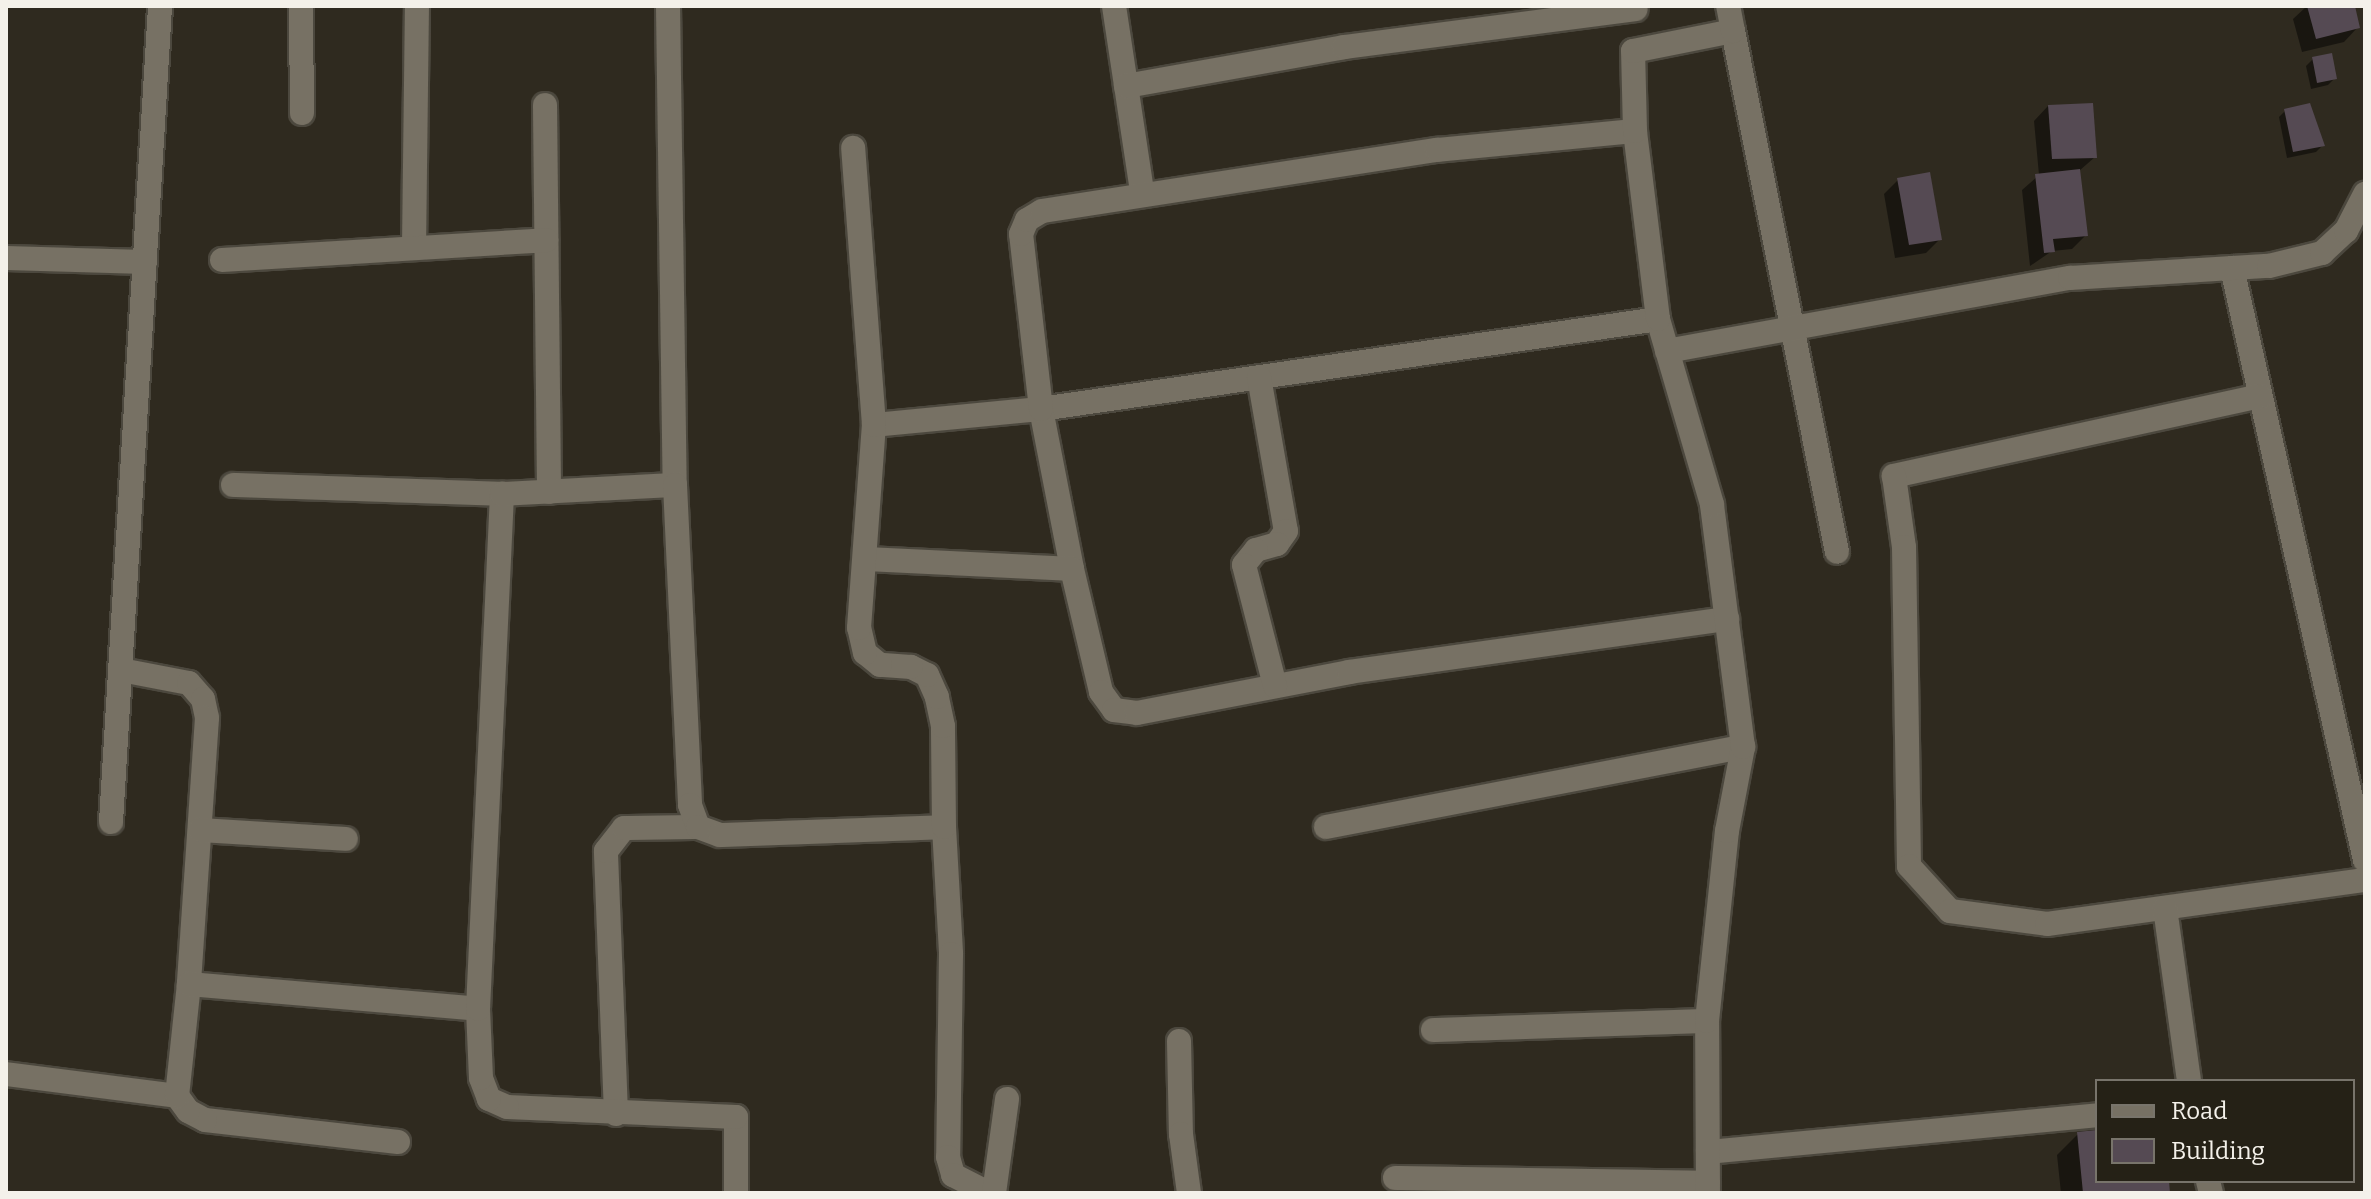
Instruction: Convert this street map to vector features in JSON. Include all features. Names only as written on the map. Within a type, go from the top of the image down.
[{"type":"street","points":[[111,822],[160,6]]},
{"type":"street","points":[[301,6],[302,113]]},
{"type":"street","points":[[414,248],[417,6]]},
{"type":"street","points":[[668,6],[675,485],[690,805],[698,827]]},
{"type":"street","points":[[1114,6],[1142,192]]},
{"type":"street","points":[[1728,6],[1789,328],[1837,552]]},
{"type":"street","points":[[1126,86],[1344,47],[1636,7],[1633,51],[1635,131],[1658,319],[1712,504],[1743,747],[1727,831],[1707,1021],[1708,1188],[1395,1178]]},
{"type":"street","points":[[1633,51],[1733,31]]},
{"type":"street","points":[[545,105],[549,492]]},
{"type":"street","points":[[1635,131],[1437,150],[1142,192],[1042,211],[1027,220],[1021,234],[1021,262],[1041,409],[1072,569],[1101,692],[1114,710],[1137,713],[1275,686],[1727,619]]},
{"type":"street","points":[[853,148],[874,425],[868,559],[859,628],[865,653],[880,665],[911,667],[927,675],[937,697],[943,726],[944,827],[951,954],[948,1157],[953,1175],[991,1193],[1007,1099]]},
{"type":"street","points":[[1667,351],[2070,278],[2269,266],[2322,253],[2346,231],[2365,194]]},
{"type":"street","points":[[222,260],[546,240]]},
{"type":"street","points":[[6,258],[145,262]]},
{"type":"street","points":[[2232,268],[2365,860]]},
{"type":"street","points":[[874,425],[1041,409],[1658,319]]},
{"type":"street","points":[[1259,377],[1286,531],[1277,544],[1247,555],[1244,565],[1275,686]]},
{"type":"street","points":[[2260,396],[1894,476],[1904,547],[1909,866],[1950,911],[2047,924],[2365,880]]},
{"type":"street","points":[[233,485],[502,494],[675,485]]},
{"type":"street","points":[[502,494],[478,1009],[481,1078],[489,1099],[507,1107],[736,1117],[736,1193]]},
{"type":"street","points":[[868,559],[1072,569]]},
{"type":"street","points":[[121,670],[189,683],[203,699],[207,718],[189,984],[177,1096],[188,1111],[205,1120],[398,1142]]},
{"type":"street","points":[[1326,827],[1743,747]]},
{"type":"street","points":[[616,1114],[606,851],[624,828],[698,827],[720,835],[944,827]]},
{"type":"street","points":[[200,830],[346,839]]},
{"type":"street","points":[[2165,908],[2189,1079]]},
{"type":"street","points":[[189,984],[478,1009]]},
{"type":"street","points":[[1433,1030],[1707,1021]]},
{"type":"street","points":[[1179,1041],[1181,1134],[1189,1193]]},
{"type":"street","points":[[6,1074],[177,1096]]},
{"type":"street","points":[[1708,1152],[2095,1115]]},
{"type":"building","points":[[2307,6],[2355,6],[2360,28],[2316,39]]},
{"type":"building","points":[[2332,53],[2337,79],[2317,83],[2312,57]]},
{"type":"building","points":[[2093,103],[2097,158],[2052,159],[2048,105]]},
{"type":"building","points":[[2310,103],[2325,146],[2293,152],[2284,109]]},
{"type":"building","points":[[2080,169],[2088,236],[2053,239],[2055,252],[2044,253],[2035,174]]},
{"type":"building","points":[[1930,172],[1942,240],[1909,245],[1897,178]]},
{"type":"building","points":[[2095,1130],[2095,1183],[2169,1183],[2170,1193],[2083,1193],[2077,1132]]}]
